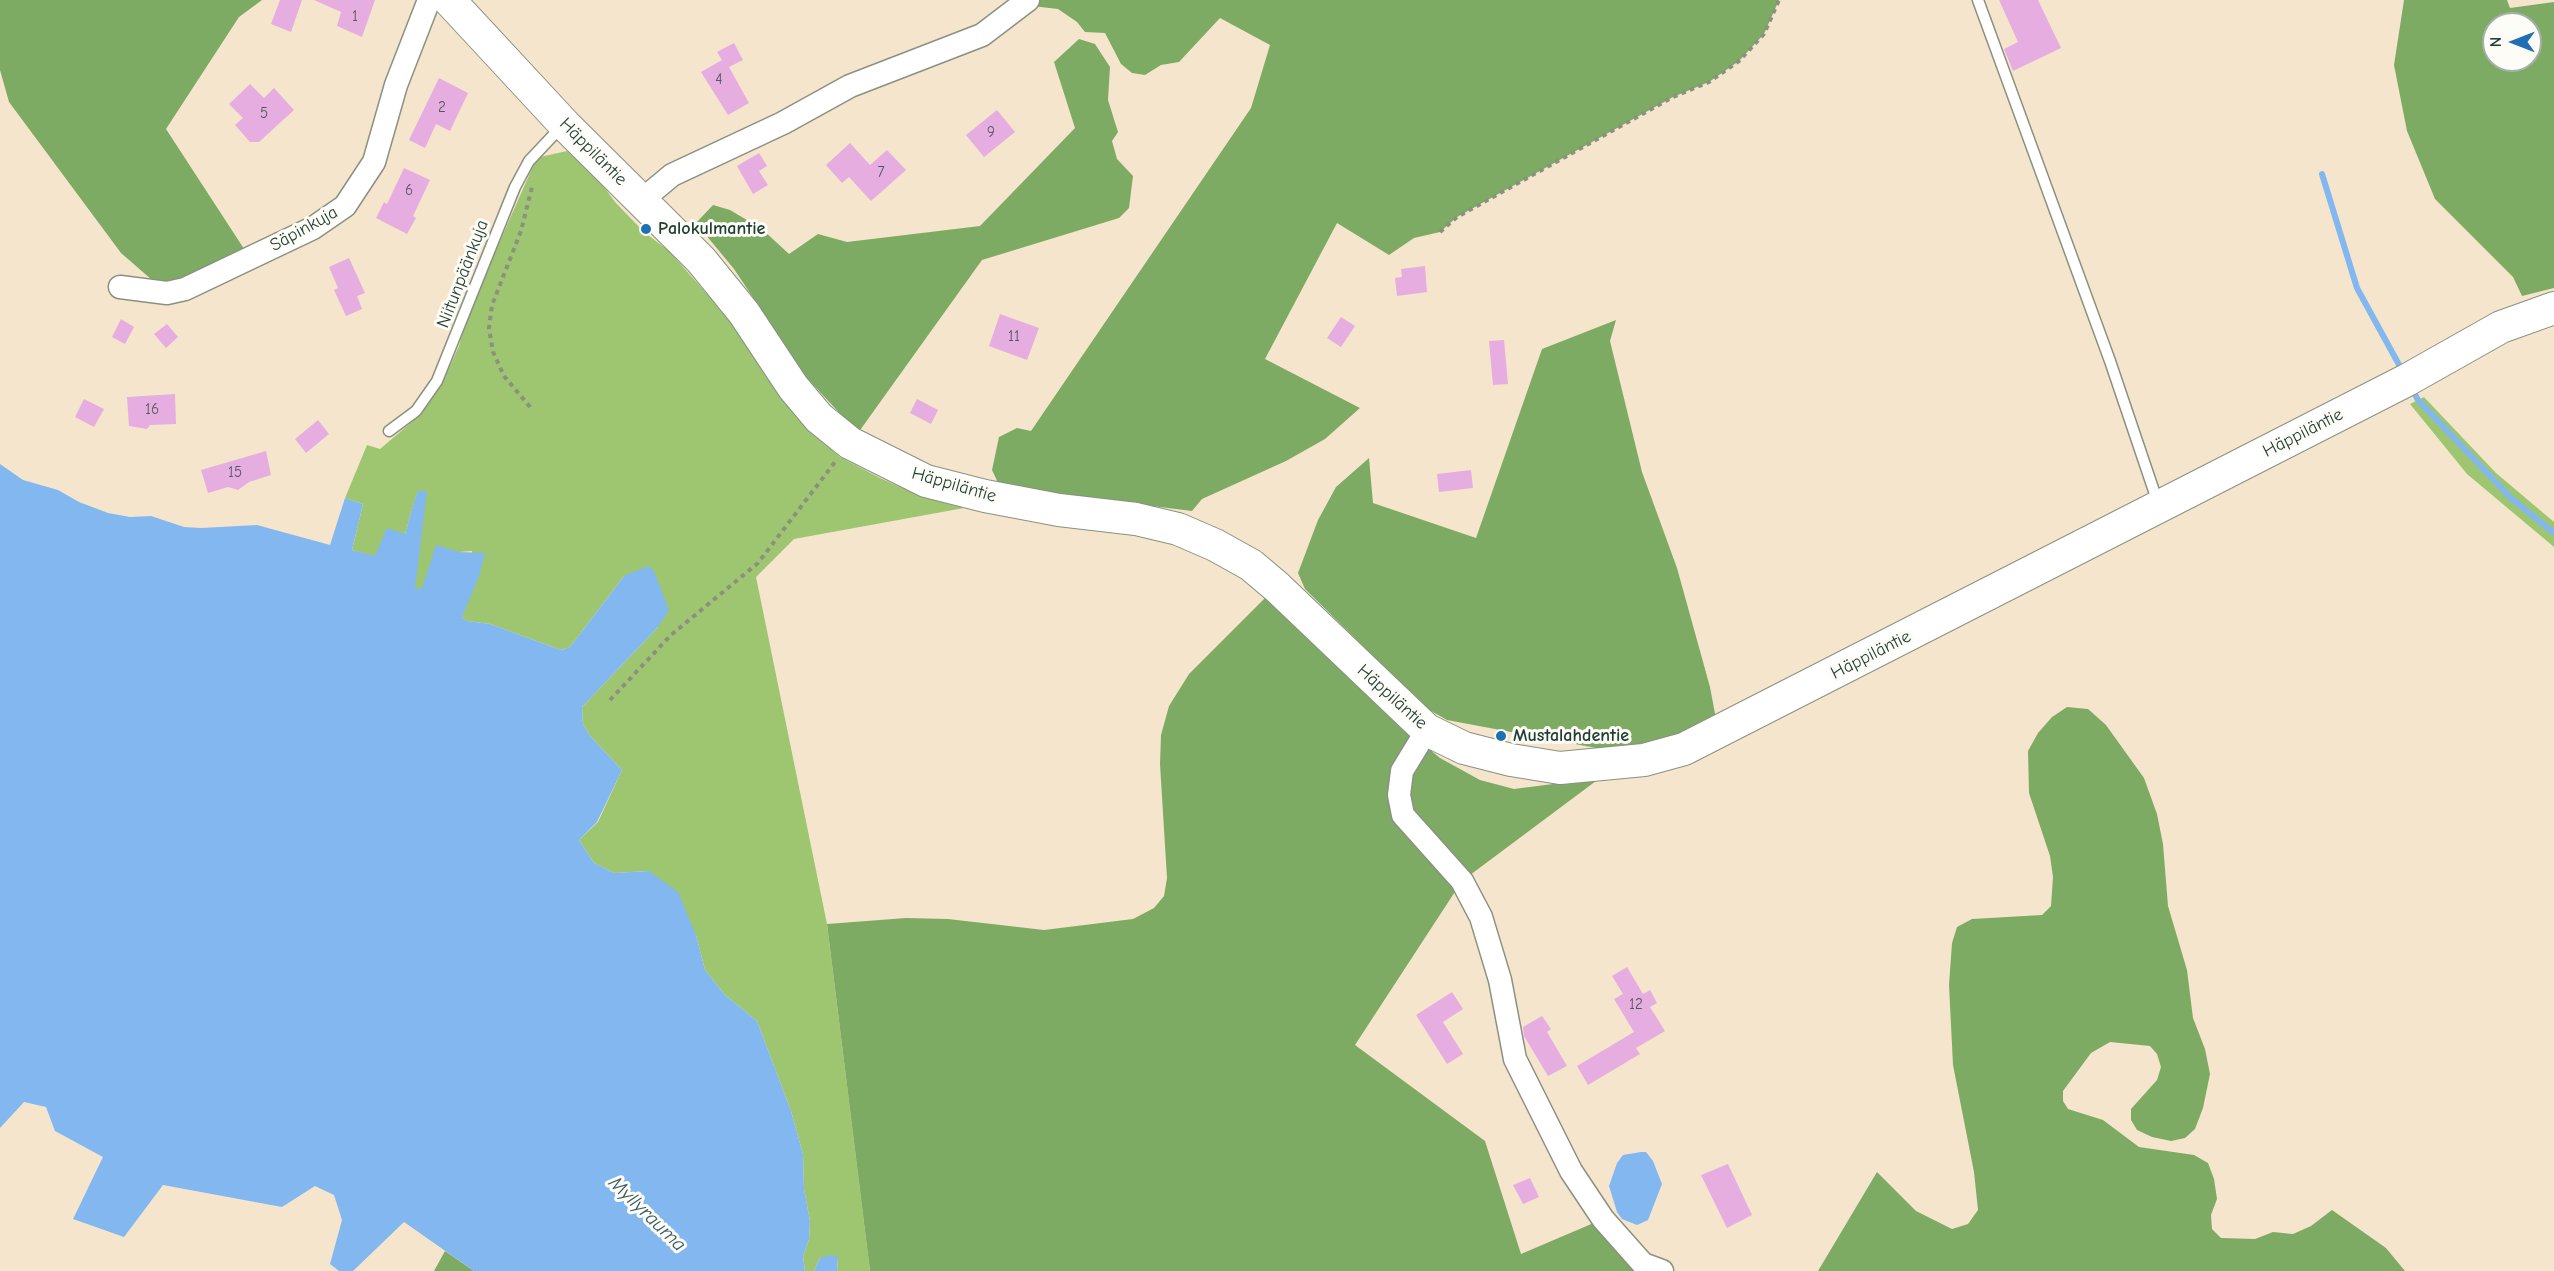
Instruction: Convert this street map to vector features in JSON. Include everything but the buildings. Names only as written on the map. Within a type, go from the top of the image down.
[{"type":"street","name":"Säpinkuja","points":[[120,287],[167,293],[185,289],[313,228],[345,206],[374,162],[396,85],[429,0]]},
{"type":"street","name":"Häppiläntie","points":[[449,0],[564,124],[642,200],[719,282],[770,350],[793,387],[819,418],[849,443],[926,481],[985,496],[1059,510],[1136,519],[1178,529],[1215,545],[1251,565],[1277,586],[1427,730],[1464,748],[1511,760],[1560,768],[1644,760],[1684,748],[2407,380],[2501,327],[2554,308]]},
{"type":"street","points":[[642,200],[672,176],[783,123],[850,86],[982,35],[1028,0]]},
{"type":"street","points":[[1427,730],[1402,771],[1399,795],[1403,815],[1462,881],[1481,917],[1500,980],[1515,1059],[1570,1171],[1603,1219],[1644,1264],[1662,1271]]},
{"type":"lane","points":[[1978,0],[2110,361],[2158,506]]},
{"type":"lane","name":"Niitunpäänkuja","points":[[389,430],[416,411],[437,381],[515,187],[529,160],[564,124]]},
{"type":"path","points":[[1440,232],[1457,217],[1673,97],[1709,82],[1740,61],[1764,34],[1779,0]]},
{"type":"path","points":[[530,407],[504,376],[493,352],[489,328],[492,305],[521,231],[532,194],[536,153]]},
{"type":"path","points":[[610,700],[671,635],[758,563],[849,443]]},
{"type":"green space","points":[[0,0],[262,0],[239,17],[166,129],[250,258],[167,293],[121,253],[9,102],[0,70]]},
{"type":"green space","points":[[1027,0],[1779,0],[1764,34],[1739,61],[1709,82],[1673,97],[1457,217],[1440,232],[1414,238],[1389,255],[1337,223],[1265,359],[1360,408],[1325,439],[1286,461],[1202,499],[1192,511],[1000,487],[992,470],[999,437],[1017,428],[1031,431],[1251,108],[1270,45],[1220,18],[1179,62],[1161,65],[1145,75],[1132,73],[1121,64],[1105,33],[1085,32],[1077,22],[1058,9],[1032,6]]},
{"type":"green space","points":[[2404,0],[2507,0],[2510,8],[2554,2],[2554,288],[2522,296],[2513,277],[2435,199],[2407,131],[2394,65]]},
{"type":"green space","points":[[1079,39],[1095,44],[1110,67],[1108,100],[1118,132],[1112,141],[1117,159],[1133,176],[1129,208],[1119,218],[982,260],[858,433],[806,377],[734,269],[696,223],[713,205],[730,210],[762,229],[789,254],[818,234],[847,242],[980,226],[1075,128],[1054,62]]},
{"type":"green space","points":[[567,151],[596,176],[615,202],[644,232],[669,251],[706,293],[731,323],[780,396],[807,429],[840,457],[880,478],[920,496],[964,508],[794,539],[756,577],[827,924],[870,1271],[837,1271],[838,1257],[820,1258],[814,1271],[805,1271],[803,1256],[809,1239],[810,1221],[804,1189],[803,1154],[791,1111],[757,1021],[725,995],[705,970],[696,935],[649,871],[614,873],[594,863],[579,840],[598,822],[622,770],[590,736],[583,724],[582,707],[658,627],[624,576],[570,647],[561,650],[490,624],[467,621],[462,617],[472,551],[459,552],[422,589],[415,589],[417,493],[405,534],[376,557],[352,550],[363,504],[345,498],[367,445],[380,449],[420,415],[442,384],[459,346],[467,316],[534,164],[540,157]]},
{"type":"green space","points":[[1616,320],[1610,341],[1642,472],[1677,568],[1710,687],[1716,719],[1680,739],[1607,750],[1447,720],[1426,708],[1305,589],[1298,573],[1318,520],[1336,487],[1369,458],[1373,503],[1476,538],[1542,349]]},
{"type":"green space","points":[[2424,397],[2496,473],[2554,522],[2554,547],[2467,474],[2410,404]]},
{"type":"green space","points":[[1267,596],[1405,729],[1440,758],[1480,780],[1514,789],[1600,778],[1462,881],[1355,1045],[1485,1141],[1521,1254],[1603,1219],[1662,1271],[870,1271],[827,924],[906,918],[948,919],[1044,930],[1133,919],[1154,908],[1164,896],[1167,878],[1160,764],[1161,735],[1169,706],[1189,674]]},
{"type":"green space","points":[[2067,707],[2088,709],[2106,725],[2144,778],[2157,814],[2163,844],[2168,906],[2187,970],[2193,1018],[2205,1049],[2210,1074],[2203,1108],[2195,1129],[2185,1138],[2171,1141],[2152,1137],[2137,1130],[2131,1120],[2131,1109],[2157,1080],[2161,1067],[2157,1054],[2150,1046],[2110,1042],[2091,1053],[2063,1091],[2063,1101],[2068,1109],[2103,1120],[2139,1147],[2194,1155],[2208,1163],[2214,1179],[2217,1199],[2211,1215],[2212,1229],[2221,1238],[2255,1239],[2273,1232],[2293,1234],[2311,1226],[2332,1210],[2386,1248],[2405,1271],[1818,1271],[1877,1172],[1916,1211],[1952,1229],[1968,1224],[1978,1210],[1974,1172],[1953,1065],[1949,985],[1952,943],[1957,927],[1972,919],[2042,915],[2051,906],[2053,877],[2050,856],[2029,793],[2028,751],[2038,733],[2052,717]]},
{"type":"green space","points":[[445,1251],[474,1271],[434,1271]]},
{"type":"water","name":"Myllyrauma","points":[[0,464],[23,480],[58,490],[79,502],[108,513],[130,517],[151,516],[184,527],[257,525],[330,545],[345,498],[363,504],[352,550],[375,556],[387,528],[405,534],[417,492],[427,490],[415,589],[422,588],[436,545],[459,552],[485,553],[479,576],[462,617],[467,621],[490,624],[561,650],[570,647],[624,576],[648,566],[654,571],[669,610],[658,627],[582,707],[583,724],[590,736],[622,770],[597,822],[579,840],[594,863],[614,873],[649,871],[678,892],[696,935],[705,970],[725,995],[757,1021],[791,1111],[803,1154],[804,1189],[810,1221],[809,1239],[803,1256],[805,1271],[474,1271],[404,1222],[353,1271],[339,1271],[330,1264],[342,1220],[334,1195],[315,1186],[282,1207],[163,1185],[124,1237],[73,1219],[103,1157],[55,1131],[46,1107],[24,1102],[0,1128]]},
{"type":"water","points":[[1646,1152],[1653,1161],[1662,1184],[1648,1220],[1637,1225],[1622,1219],[1617,1212],[1609,1186],[1617,1163],[1623,1155]]},
{"type":"water","points":[[829,1255],[838,1257],[837,1271],[814,1271],[820,1258]]},
{"type":"waterway","points":[[2322,174],[2357,288],[2403,372]]},
{"type":"waterway","points":[[2412,389],[2418,400],[2511,498],[2554,533]]},
{"type":"place","name":"Palokulmantie","points":[[646,229]]},
{"type":"place","name":"Mustalahdentie","points":[[1501,736]]}]
